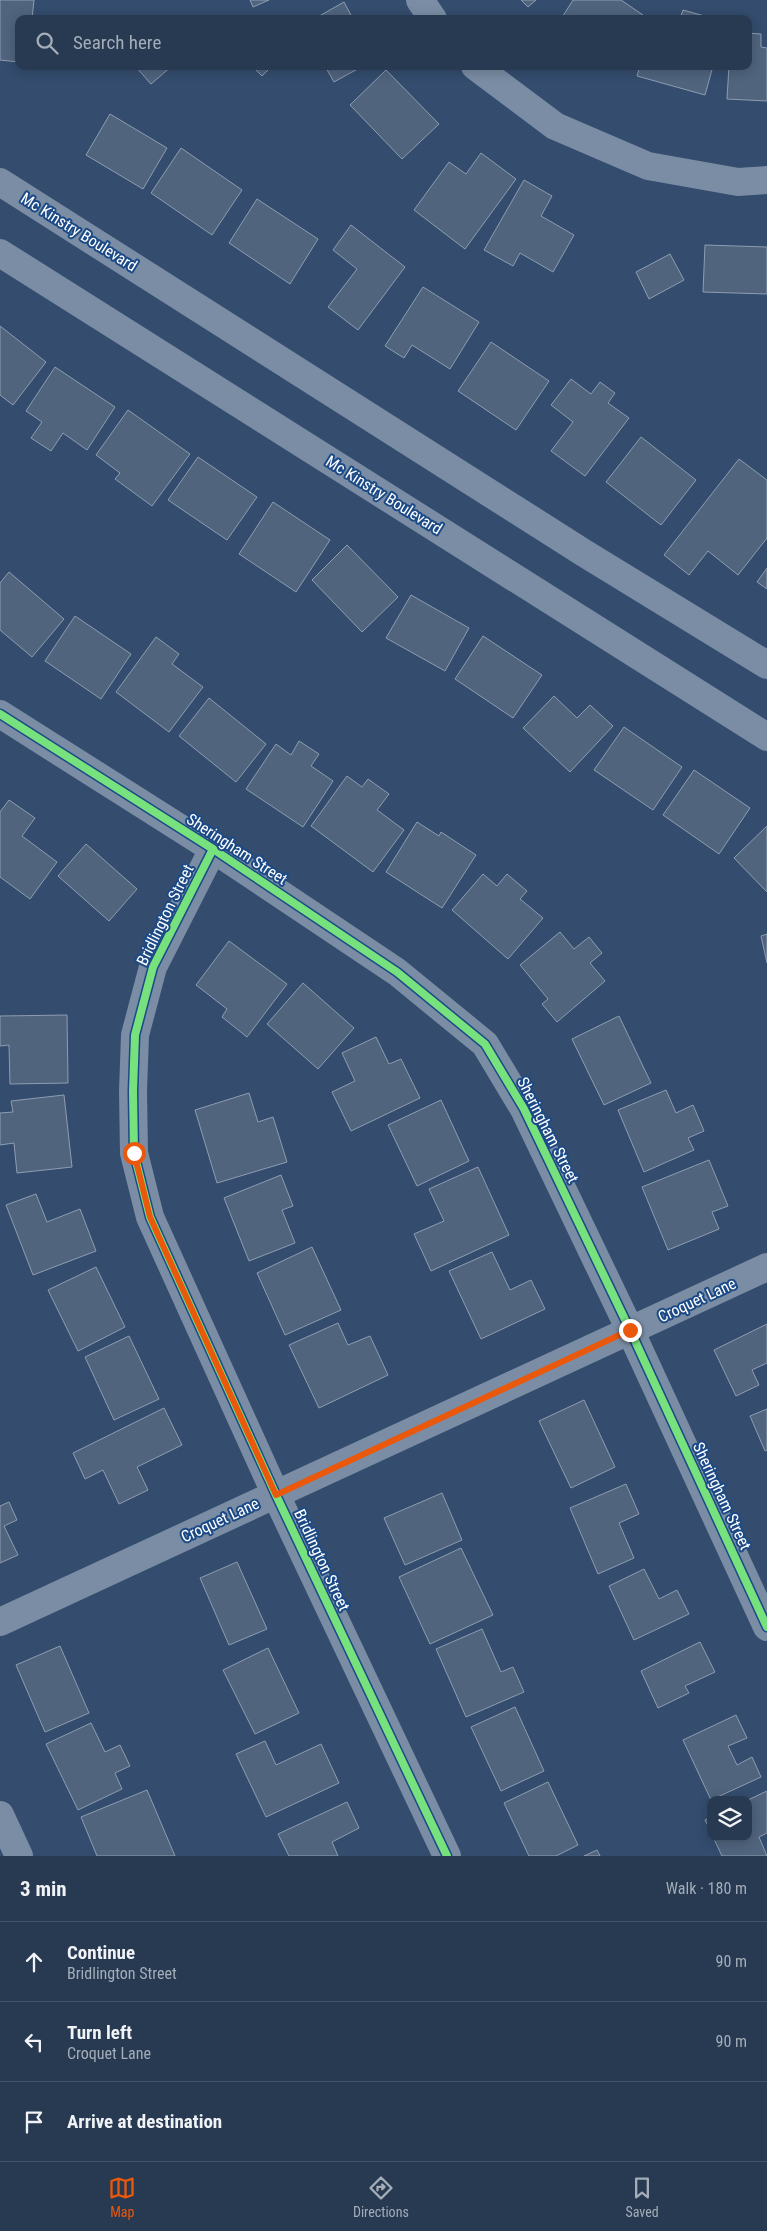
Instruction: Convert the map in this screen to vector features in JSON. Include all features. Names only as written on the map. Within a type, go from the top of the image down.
[{"type":"street","points":[[420,0],[430,15]]},
{"type":"street","points":[[480,70],[555,126],[648,166],[738,182],[767,180]]},
{"type":"street","name":"Mc Kinstry Boulevard","points":[[0,182],[575,548],[767,666]]},
{"type":"street","name":"Mc Kinstry Boulevard","points":[[0,253],[767,737]]},
{"type":"street","name":"Sheringham Street","points":[[0,714],[213,849],[396,972],[485,1044],[524,1109],[630,1330],[767,1627]]},
{"type":"street","name":"Bridlington Street","points":[[213,849],[153,967],[135,1035],[133,1091],[134,1153],[150,1217],[276,1495],[447,1856]]},
{"type":"street","name":"Croquet Lane","points":[[0,1622],[767,1267]]},
{"type":"street","points":[[0,1815],[19,1856]]},
{"type":"building","points":[[0,0],[34,0],[32,15],[15,15],[15,62],[0,60]]},
{"type":"building","points":[[250,0],[269,0],[253,7]]},
{"type":"building","points":[[521,0],[536,0],[528,7]]},
{"type":"building","points":[[573,0],[621,0],[643,15],[564,15]]},
{"type":"building","points":[[344,2],[351,15],[321,15]]},
{"type":"building","points":[[683,10],[701,15],[681,15]]},
{"type":"building","points":[[752,33],[761,34],[761,47],[767,48],[767,101],[727,99],[729,70],[752,70]]},
{"type":"building","points":[[139,70],[167,70],[151,84]]},
{"type":"building","points":[[256,70],[268,70],[262,76]]},
{"type":"building","points":[[327,70],[356,70],[334,82]]},
{"type":"building","points":[[386,70],[439,124],[402,159],[350,105]]},
{"type":"building","points":[[639,70],[712,70],[705,95],[637,76]]},
{"type":"building","points":[[110,114],[167,148],[143,189],[86,155]]},
{"type":"building","points":[[181,148],[242,190],[212,235],[151,193]]},
{"type":"building","points":[[481,153],[516,179],[465,249],[414,210],[449,162],[466,174]]},
{"type":"building","points":[[524,180],[552,196],[541,216],[574,235],[553,272],[520,253],[513,266],[484,250]]},
{"type":"building","points":[[257,199],[318,239],[290,284],[229,243]]},
{"type":"building","points":[[351,225],[405,267],[358,330],[328,307],[357,269],[333,250]]},
{"type":"building","points":[[705,245],[767,247],[767,294],[703,292]]},
{"type":"building","points":[[670,254],[684,280],[649,299],[636,272]]},
{"type":"building","points":[[423,287],[479,322],[450,369],[412,345],[404,358],[385,346]]},
{"type":"building","points":[[0,326],[46,362],[13,405],[0,395]]},
{"type":"building","points":[[491,342],[549,381],[516,430],[458,391]]},
{"type":"building","points":[[55,367],[115,407],[87,450],[63,433],[51,451],[31,438],[42,422],[26,411]]},
{"type":"building","points":[[571,379],[591,394],[600,382],[615,393],[608,403],[629,418],[585,476],[551,451],[573,422],[551,405]]},
{"type":"building","points":[[128,410],[190,454],[152,506],[115,479],[120,473],[96,455]]},
{"type":"building","points":[[641,437],[696,480],[661,525],[606,482]]},
{"type":"building","points":[[198,457],[257,497],[227,540],[168,500]]},
{"type":"building","points":[[739,459],[767,480],[767,538],[738,575],[708,551],[689,575],[664,555]]},
{"type":"building","points":[[273,502],[330,540],[296,592],[239,554]]},
{"type":"building","points":[[347,545],[398,597],[362,632],[312,580]]},
{"type":"building","points":[[767,568],[767,589],[757,582]]},
{"type":"building","points":[[9,572],[64,619],[32,657],[0,630],[0,583]]},
{"type":"building","points":[[411,595],[469,628],[445,671],[386,638]]},
{"type":"building","points":[[75,616],[131,654],[101,699],[45,661]]},
{"type":"building","points":[[483,636],[542,675],[513,718],[455,679]]},
{"type":"building","points":[[156,637],[179,654],[172,664],[203,687],[169,732],[116,692]]},
{"type":"building","points":[[554,696],[577,718],[590,705],[613,726],[570,772],[523,728]]},
{"type":"building","points":[[209,698],[266,744],[236,782],[179,736]]},
{"type":"building","points":[[624,727],[682,767],[653,810],[594,770]]},
{"type":"building","points":[[299,741],[319,754],[311,766],[333,781],[303,827],[246,789],[276,744],[291,755]]},
{"type":"building","points":[[694,770],[750,808],[719,854],[663,815]]},
{"type":"building","points":[[347,776],[362,787],[368,779],[389,794],[377,810],[404,830],[373,872],[311,826]]},
{"type":"building","points":[[9,800],[35,818],[22,836],[57,862],[30,899],[0,877],[0,812]]},
{"type":"building","points":[[417,822],[439,836],[441,832],[476,855],[442,908],[386,872]]},
{"type":"building","points":[[767,826],[767,892],[734,858]]},
{"type":"building","points":[[86,844],[137,889],[109,921],[58,876]]},
{"type":"building","points":[[483,874],[497,886],[507,874],[527,891],[520,899],[543,918],[508,959],[452,910]]},
{"type":"building","points":[[560,932],[574,949],[589,937],[602,953],[590,963],[605,981],[557,1022],[542,1004],[548,999],[520,965]]},
{"type":"building","points":[[767,934],[767,963],[761,936]]},
{"type":"building","points":[[229,941],[287,984],[247,1037],[222,1017],[227,1009],[196,985]]},
{"type":"building","points":[[303,983],[354,1028],[318,1069],[267,1024]]},
{"type":"building","points":[[67,1015],[68,1083],[10,1084],[9,1045],[0,1046],[0,1016]]},
{"type":"building","points":[[619,1016],[651,1083],[604,1105],[572,1039]]},
{"type":"building","points":[[376,1037],[389,1064],[401,1059],[420,1098],[351,1131],[332,1092],[355,1081],[342,1053]]},
{"type":"building","points":[[666,1090],[676,1113],[693,1105],[704,1131],[688,1138],[694,1150],[644,1172],[618,1110]]},
{"type":"building","points":[[249,1093],[258,1122],[273,1117],[287,1162],[217,1183],[195,1110]]},
{"type":"building","points":[[64,1095],[72,1167],[17,1173],[14,1143],[0,1145],[0,1113],[13,1112],[11,1101]]},
{"type":"building","points":[[441,1100],[469,1161],[417,1186],[388,1125]]},
{"type":"building","points":[[709,1160],[728,1206],[712,1212],[719,1229],[668,1250],[642,1187]]},
{"type":"building","points":[[478,1167],[509,1235],[431,1271],[414,1234],[444,1221],[429,1189]]},
{"type":"building","points":[[281,1175],[293,1206],[282,1210],[295,1243],[249,1261],[224,1198]]},
{"type":"building","points":[[36,1194],[47,1222],[80,1209],[96,1251],[33,1275],[6,1205]]},
{"type":"building","points":[[312,1247],[341,1310],[285,1335],[257,1273]]},
{"type":"building","points":[[492,1252],[510,1290],[531,1280],[545,1309],[481,1339],[449,1271]]},
{"type":"building","points":[[96,1267],[125,1327],[78,1351],[48,1290]]},
{"type":"building","points":[[338,1323],[348,1345],[370,1336],[388,1375],[319,1408],[289,1345]]},
{"type":"building","points":[[767,1324],[767,1363],[752,1370],[759,1385],[736,1396],[714,1350]]},
{"type":"building","points":[[129,1336],[159,1399],[114,1420],[85,1357]]},
{"type":"building","points":[[584,1400],[615,1467],[571,1488],[539,1421]]},
{"type":"building","points":[[164,1408],[182,1445],[137,1467],[148,1490],[119,1504],[103,1470],[85,1479],[73,1453]]},
{"type":"building","points":[[767,1409],[767,1450],[765,1451],[750,1416]]},
{"type":"building","points":[[626,1484],[639,1514],[619,1523],[634,1558],[598,1574],[570,1508]]},
{"type":"building","points":[[442,1493],[462,1540],[405,1565],[384,1518]]},
{"type":"building","points":[[9,1502],[17,1520],[4,1526],[18,1555],[0,1563],[0,1506]]},
{"type":"building","points":[[461,1548],[493,1615],[430,1644],[399,1577]]},
{"type":"building","points":[[237,1562],[267,1629],[229,1645],[200,1578]]},
{"type":"building","points":[[644,1569],[659,1599],[677,1590],[689,1614],[634,1640],[609,1586]]},
{"type":"building","points":[[482,1629],[501,1672],[513,1667],[524,1692],[466,1717],[436,1649]]},
{"type":"building","points":[[700,1642],[715,1672],[685,1686],[689,1693],[658,1708],[641,1671]]},
{"type":"building","points":[[60,1646],[89,1713],[45,1732],[16,1665]]},
{"type":"building","points":[[268,1648],[299,1713],[255,1734],[223,1670]]},
{"type":"building","points":[[515,1707],[544,1771],[501,1791],[471,1727]]},
{"type":"building","points":[[736,1715],[747,1738],[728,1746],[737,1765],[752,1757],[761,1777],[720,1796],[709,1796],[683,1740]]},
{"type":"building","points":[[91,1723],[105,1752],[120,1745],[130,1766],[115,1773],[122,1789],[78,1810],[46,1744]]},
{"type":"building","points":[[265,1741],[276,1765],[321,1744],[339,1783],[266,1817],[236,1754]]},
{"type":"building","points":[[548,1782],[578,1845],[556,1856],[529,1856],[504,1803]]},
{"type":"building","points":[[147,1790],[175,1856],[97,1856],[81,1817]]},
{"type":"building","points":[[767,1791],[767,1833],[759,1837],[767,1856],[722,1856],[715,1841],[752,1841],[752,1798]]},
{"type":"building","points":[[347,1802],[359,1828],[332,1842],[338,1856],[289,1856],[278,1834]]},
{"type":"building","points":[[597,1850],[600,1856],[584,1856]]},
{"type":"cycle path","points":[[0,714],[213,849],[397,972],[485,1044],[524,1109],[630,1330],[767,1627]]},
{"type":"cycle path","points":[[213,849],[153,967],[135,1035],[133,1091],[134,1153],[150,1217],[276,1495],[447,1856]]},
{"type":"route","points":[[134,1153],[150,1217],[276,1495],[630,1330]]}]
